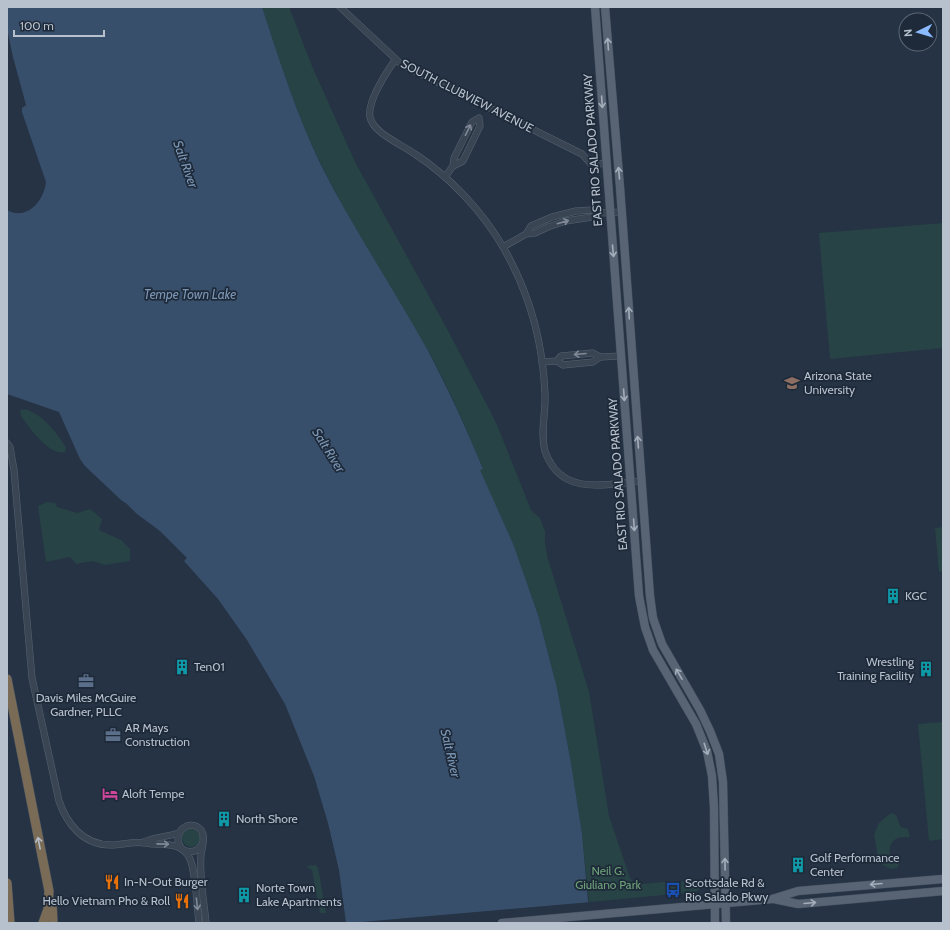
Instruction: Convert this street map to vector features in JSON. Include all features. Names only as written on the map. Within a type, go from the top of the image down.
[{"type":"highway","points":[[7,679],[52,901],[53,923]]},
{"type":"highway","points":[[43,923],[49,902],[47,881]]},
{"type":"highway","points":[[7,883],[10,923]]},
{"type":"main road","name":"EAST RIO SALADO PARKWAY","points":[[595,7],[642,617],[647,636],[657,658],[696,724],[708,757],[712,776],[714,807],[715,923]]},
{"type":"main road","name":"EAST RIO SALADO PARKWAY","points":[[605,7],[622,212],[650,596],[653,618],[662,644],[700,710],[715,744],[721,765],[723,782],[726,923]]},
{"type":"main road","points":[[502,923],[772,899],[798,891],[943,878]]},
{"type":"main road","points":[[772,899],[798,904],[943,892]]},
{"type":"street","name":"SOUTH CLUBVIEW AVENUE","points":[[340,7],[401,64],[582,154],[590,163],[606,164]]},
{"type":"street","points":[[395,60],[371,104],[369,112],[372,123],[378,131],[417,155],[445,176],[474,207],[503,247],[525,292],[538,338],[542,362],[545,399],[543,442],[552,466],[568,480],[581,484],[593,485],[641,481]]},
{"type":"street","points":[[445,176],[453,166],[454,158],[472,122],[479,118],[485,106]]},
{"type":"street","points":[[503,247],[526,234],[535,233],[566,221],[592,217],[599,213],[622,212]]},
{"type":"street","points":[[542,362],[557,361],[563,365],[593,362],[600,357],[621,356]]},
{"type":"street","points":[[7,443],[11,452],[14,470],[32,678],[59,801],[64,815],[78,833],[90,840],[104,845],[144,842],[152,844],[167,844],[191,852],[203,844]]},
{"type":"street","points":[[144,842],[150,839],[167,837],[178,833],[185,827],[194,826],[201,831],[203,835],[201,869],[206,923]]},
{"type":"street","points":[[178,833],[178,841],[190,857],[193,867],[199,923]]},
{"type":"green space","name":"Neil G. Giuliano Park","points":[[262,7],[289,7],[312,66],[355,162],[446,327],[487,405],[497,425],[531,510],[540,518],[545,531],[545,544],[548,559],[589,692],[609,816],[630,878],[634,882],[641,884],[701,881],[703,886],[696,892],[589,902],[582,834],[557,688],[538,615],[514,546],[479,470],[483,469],[443,378],[345,210],[311,143],[281,66]]},
{"type":"green space","points":[[943,223],[943,348],[830,359],[819,233]]},
{"type":"green space","points":[[22,409],[35,413],[47,423],[65,446],[65,452],[53,450],[40,440],[21,416],[20,411]]},
{"type":"green space","points":[[47,502],[55,503],[57,507],[77,513],[90,509],[102,519],[99,530],[121,540],[130,549],[130,561],[105,565],[92,561],[76,564],[70,557],[46,562],[38,506]]},
{"type":"green space","points":[[943,527],[943,571],[939,572],[935,528]]},
{"type":"green space","points":[[943,722],[943,839],[929,841],[918,724]]},
{"type":"green space","points":[[891,813],[897,817],[901,827],[908,829],[910,837],[899,838],[892,842],[890,847],[890,855],[900,863],[897,868],[890,869],[883,865],[878,857],[874,835],[879,823]]},
{"type":"green space","points":[[191,829],[197,832],[200,838],[197,844],[191,847],[185,844],[182,838],[185,832]]},
{"type":"green space","points":[[316,865],[318,868],[326,913],[320,913],[312,870],[307,867]]},
{"type":"water","name":"Tempe Town Lake","points":[[7,7],[262,7],[281,66],[311,144],[332,187],[414,326],[442,378],[477,454],[483,469],[480,470],[514,546],[538,615],[557,688],[582,834],[590,923],[346,923],[339,870],[328,823],[314,776],[285,704],[247,640],[218,599],[184,561],[187,558],[160,531],[137,514],[85,466],[80,459],[59,412],[7,394],[7,210],[14,213],[28,211],[42,196],[46,182],[22,112],[22,108],[26,105],[7,29]]},
{"type":"pier","points":[[591,902],[592,923],[350,923]]},
{"type":"place","name":"Arizona State University","points":[[792,383]]},
{"type":"place","name":"KGC","points":[[893,596]]},
{"type":"place","name":"Ten01","points":[[182,667]]},
{"type":"place","name":"Wrestling Training Facility","points":[[926,669]]},
{"type":"place","name":"Davis Miles McGuire Gardner, PLLC","points":[[86,681]]},
{"type":"place","name":"AR Mays Construction","points":[[113,735]]},
{"type":"place","name":"Aloft Tempe","points":[[110,794]]},
{"type":"place","name":"North Shore","points":[[224,819]]},
{"type":"place","name":"Golf Performance Center","points":[[798,865]]},
{"type":"place","name":"In-N-Out Burger","points":[[112,882]]},
{"type":"place","name":"Scottsdale Rd & Rio Salado Pkwy","points":[[673,890]]},
{"type":"place","name":"Norte Town Lake Apartments","points":[[244,895]]},
{"type":"place","name":"Hello Vietnam Pho & Roll","points":[[182,901]]},
{"type":"water label","name":"Salt River","points":[[186,164]]},
{"type":"water label","name":"Salt River","points":[[329,450]]},
{"type":"water label","name":"Salt River","points":[[451,753]]}]
